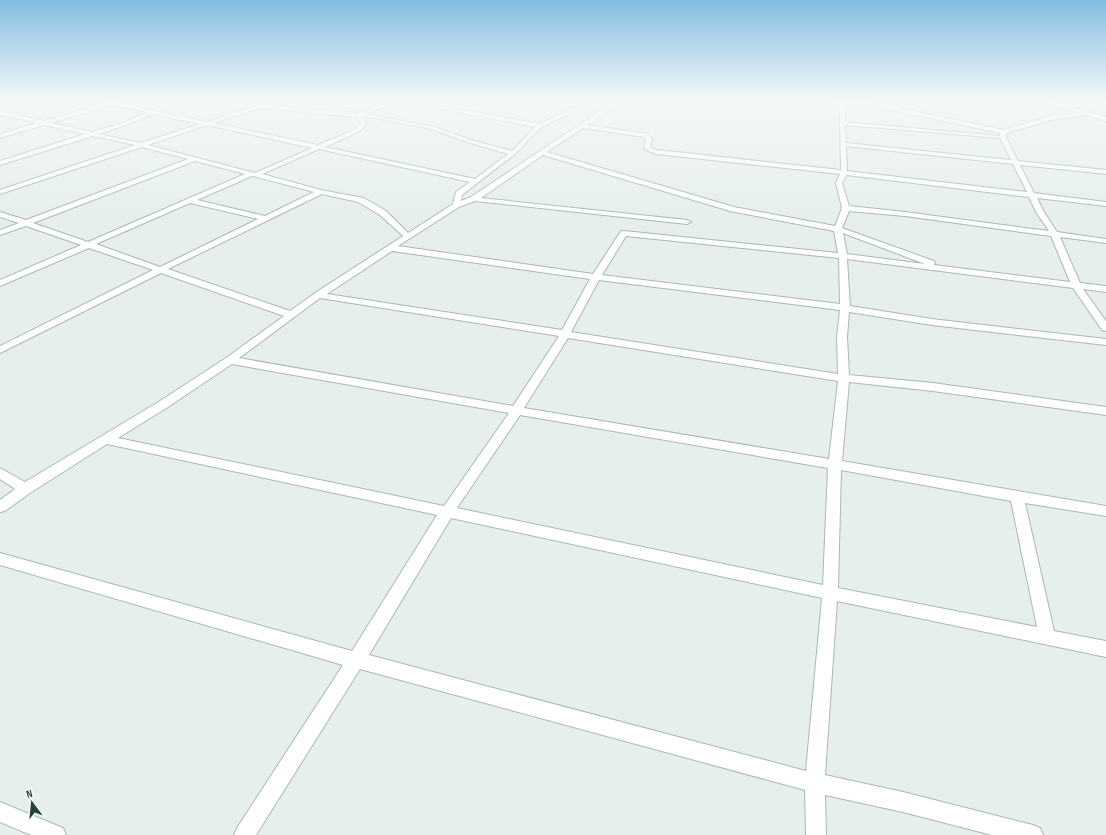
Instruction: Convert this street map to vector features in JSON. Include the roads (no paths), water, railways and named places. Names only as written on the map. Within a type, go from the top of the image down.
[{"type":"street","points":[[0,163],[72,140]]},
{"type":"street","points":[[116,140],[321,192],[361,200],[383,213],[408,237]]},
{"type":"street","points":[[0,192],[159,140]]},
{"type":"street","points":[[283,140],[475,181]]},
{"type":"street","points":[[0,284],[336,140]]},
{"type":"street","points":[[466,140],[513,153]]},
{"type":"street","points":[[456,205],[459,194],[513,153],[527,140]]},
{"type":"street","points":[[0,507],[25,489],[164,404],[230,360],[318,296],[456,205],[474,199],[561,140]]},
{"type":"street","points":[[649,140],[647,148],[656,152],[774,164],[1106,204]]},
{"type":"street","points":[[816,835],[814,784],[830,592],[835,464],[844,378],[842,337],[845,308],[843,256],[838,229],[846,208],[839,183],[844,173],[843,140]]},
{"type":"street","points":[[1006,140],[1040,212],[1054,234],[1076,285],[1106,328]]},
{"type":"street","points":[[843,144],[1106,172]]},
{"type":"street","points":[[542,153],[733,209],[838,229],[901,251],[946,269]]},
{"type":"street","points":[[0,233],[195,159]]},
{"type":"street","points":[[0,350],[321,192]]},
{"type":"street","points":[[474,199],[628,225],[843,256],[1106,289]]},
{"type":"street","points":[[191,201],[266,219]]},
{"type":"street","points":[[846,208],[905,214],[1106,241]]},
{"type":"street","points":[[0,214],[291,315]]},
{"type":"street","points":[[628,225],[687,222]]},
{"type":"street","points":[[244,835],[356,660],[447,512],[516,411],[565,334],[596,277],[628,225]]},
{"type":"street","points":[[391,248],[596,277],[845,308],[932,322],[1106,342]]},
{"type":"street","points":[[318,296],[844,378],[933,387],[1106,411]]},
{"type":"street","points":[[230,360],[516,411],[835,464],[1017,498],[1106,511]]},
{"type":"street","points":[[107,440],[1106,649]]},
{"type":"street","points":[[0,473],[25,489]]},
{"type":"street","points":[[1017,498],[1047,637]]},
{"type":"street","points":[[0,559],[356,660],[814,784],[903,802],[1033,835]]},
{"type":"street","points":[[0,812],[56,835]]}]
